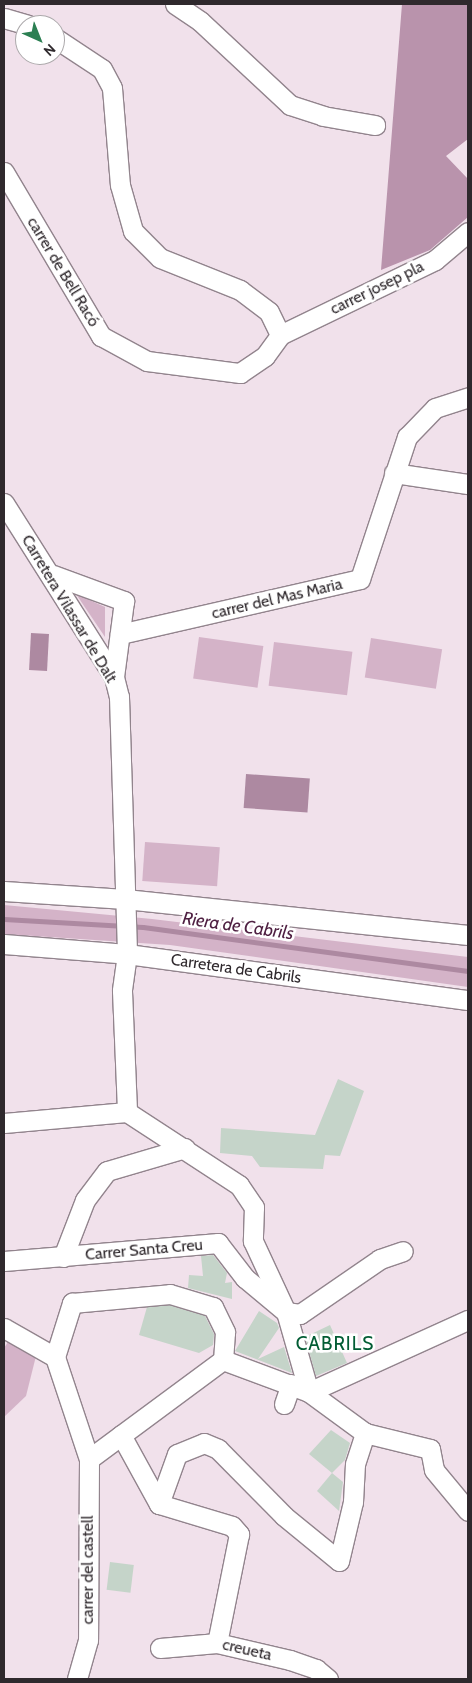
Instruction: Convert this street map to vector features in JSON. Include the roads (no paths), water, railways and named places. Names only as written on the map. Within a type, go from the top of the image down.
[{"type":"street","points":[[174,4],[200,21],[290,105],[323,116],[375,125]]},
{"type":"street","points":[[65,45],[102,69],[112,88],[120,185],[133,231],[160,258],[240,290],[270,312],[280,335]]},
{"type":"street","name":"carrer de Bell Racó","points":[[4,172],[101,336],[147,361],[240,373],[265,356],[280,335]]},
{"type":"street","name":"carrer josep pla","points":[[280,335],[435,260],[468,232]]},
{"type":"street","name":"carrer del Mas Maria","points":[[120,634],[360,579],[401,449],[415,426],[435,408],[468,397]]},
{"type":"street","points":[[394,473],[468,484]]},
{"type":"street","name":"Carretera Vilassar de Dalt","points":[[4,503],[53,575],[114,677],[119,697],[125,906]]},
{"type":"street","points":[[53,575],[124,601],[114,677]]},
{"type":"street","points":[[4,891],[125,906],[468,935]]},
{"type":"street","points":[[125,906],[127,949],[122,991],[127,1112]]},
{"type":"street","name":"Carretera de Cabrils","points":[[4,944],[127,949],[468,1000]]},
{"type":"street","points":[[4,1123],[127,1112],[227,1175],[249,1196],[254,1207],[253,1241],[286,1312],[308,1392]]},
{"type":"street","points":[[63,1257],[85,1200],[106,1171],[185,1148]]},
{"type":"street","name":"Carrer Santa Creu","points":[[4,1261],[218,1243],[245,1278],[286,1312]]},
{"type":"street","points":[[286,1312],[300,1314],[380,1259],[403,1251]]},
{"type":"street","points":[[4,1328],[55,1357],[72,1303],[170,1294],[209,1304],[218,1314],[225,1332],[223,1360],[89,1459]]},
{"type":"street","points":[[308,1392],[468,1320]]},
{"type":"street","name":"carrer del castell","points":[[55,1357],[89,1459],[88,1640],[78,1679]]},
{"type":"street","points":[[223,1360],[308,1392],[365,1433],[430,1449],[434,1470],[468,1511]]},
{"type":"street","points":[[284,1404],[291,1384]]},
{"type":"street","points":[[159,1504],[176,1454],[204,1443],[218,1449],[284,1516],[339,1561],[353,1502],[355,1464],[365,1433]]},
{"type":"street","points":[[121,1435],[159,1504],[232,1526],[239,1534],[216,1643]]},
{"type":"street","name":"creueta","points":[[160,1648],[216,1643],[290,1660],[316,1669],[328,1679]]},
{"type":"waterway","name":"Riera de Cabrils","points":[[4,919],[143,927],[468,971]]},
{"type":"district","name":"CABRILS","points":[[335,1344]]}]
